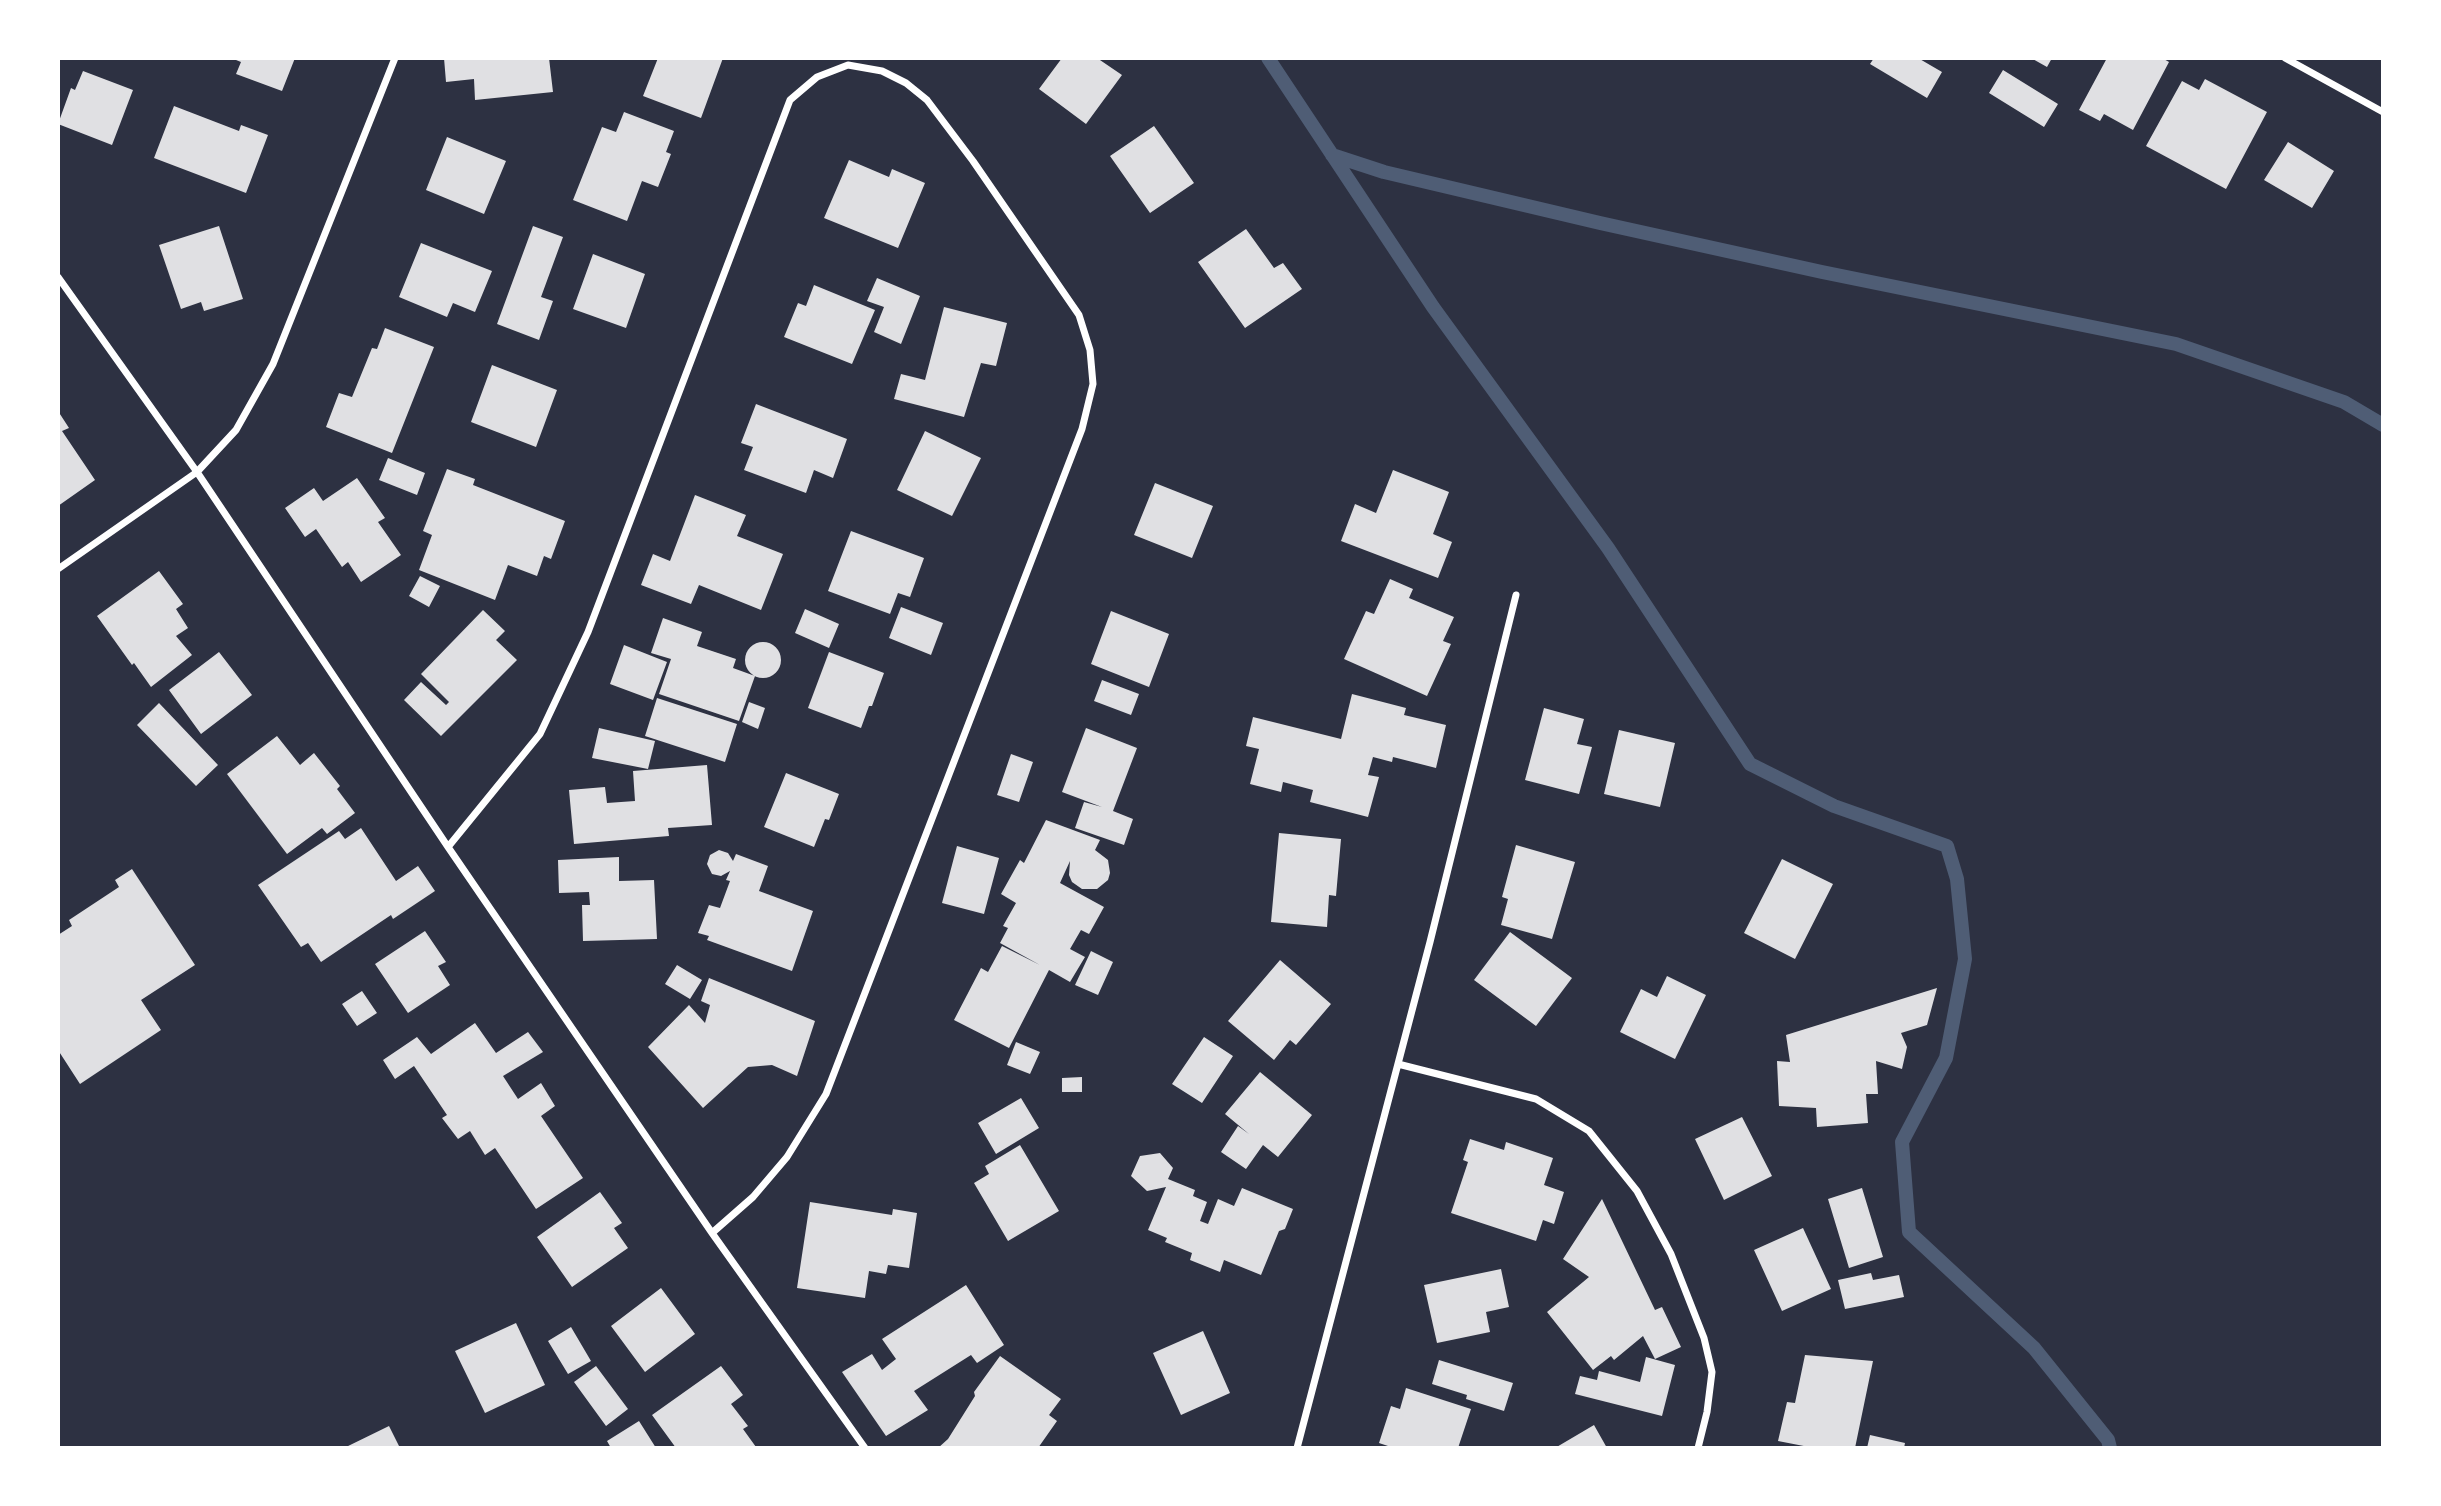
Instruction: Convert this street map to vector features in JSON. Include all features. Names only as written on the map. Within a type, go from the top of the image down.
[{"type":"street","points":[[58,569],[197,472],[236,430],[273,364],[395,58]]},
{"type":"street","points":[[2285,58],[2383,112]]},
{"type":"street","points":[[448,847],[540,733],[588,632],[790,100],[817,77],[848,65],[882,71],[906,83],[927,100],[973,161],[1079,315],[1090,350],[1093,384],[1082,429],[826,1094],[787,1157],[753,1197],[712,1233]]},
{"type":"street","points":[[58,277],[197,472],[448,847],[712,1233],[865,1448]]},
{"type":"street","points":[[1297,1448],[1398,1065],[1516,595]]},
{"type":"street","points":[[1398,1065],[1536,1099],[1589,1131],[1637,1191],[1671,1254],[1704,1338],[1712,1372],[1707,1412],[1698,1448]]},
{"type":"building","points":[[231,58],[295,58],[282,91],[236,74],[241,62]]},
{"type":"building","points":[[444,58],[549,58],[553,92],[475,100],[474,79],[446,82]]},
{"type":"building","points":[[658,58],[723,58],[701,118],[643,96]]},
{"type":"building","points":[[1062,58],[1097,58],[1122,75],[1086,124],[1039,89]]},
{"type":"building","points":[[1874,58],[1918,58],[1942,72],[1927,98],[1870,64]]},
{"type":"building","points":[[2031,58],[2052,58],[2047,67]]},
{"type":"building","points":[[2107,58],[2162,58],[2169,62],[2133,130],[2104,114],[2100,121],[2079,110]]},
{"type":"building","points":[[2003,70],[2058,104],[2044,127],[1989,93]]},
{"type":"building","points":[[83,71],[133,90],[112,145],[58,124],[71,88],[75,90]]},
{"type":"building","points":[[2205,79],[2267,112],[2226,189],[2146,146],[2182,81],[2199,90]]},
{"type":"building","points":[[174,106],[239,131],[241,125],[268,135],[246,193],[154,158]]},
{"type":"building","points":[[624,112],[674,131],[666,152],[671,154],[658,187],[642,181],[627,221],[573,200],[602,127],[616,132]]},
{"type":"building","points":[[1154,126],[1194,183],[1150,213],[1110,156]]},
{"type":"building","points":[[447,137],[506,161],[484,214],[426,190]]},
{"type":"building","points":[[2288,142],[2334,171],[2312,208],[2264,180]]},
{"type":"building","points":[[849,160],[889,177],[892,169],[925,183],[898,248],[824,218]]},
{"type":"building","points":[[219,226],[243,299],[204,311],[201,302],[181,309],[159,245]]},
{"type":"building","points":[[533,226],[563,237],[541,297],[553,301],[539,340],[497,324]]},
{"type":"building","points":[[1246,229],[1274,268],[1283,263],[1302,289],[1245,328],[1198,262]]},
{"type":"building","points":[[421,243],[492,271],[475,312],[453,303],[447,317],[399,297]]},
{"type":"building","points":[[593,254],[645,274],[626,328],[573,309]]},
{"type":"building","points":[[877,278],[920,296],[901,344],[874,332],[884,307],[867,301]]},
{"type":"building","points":[[814,285],[875,310],[852,364],[784,337],[798,303],[806,306]]},
{"type":"building","points":[[944,307],[1007,323],[996,366],[981,363],[964,417],[894,399],[901,374],[925,380]]},
{"type":"building","points":[[385,328],[434,347],[392,453],[326,427],[339,393],[352,397],[372,348],[377,349]]},
{"type":"building","points":[[492,365],[557,390],[536,447],[471,422]]},
{"type":"building","points":[[756,404],[847,439],[833,478],[814,470],[806,493],[744,470],[753,447],[741,443]]},
{"type":"building","points":[[58,411],[69,428],[62,431],[95,480],[58,506]]},
{"type":"building","points":[[925,431],[981,458],[952,516],[897,490]]},
{"type":"building","points":[[388,458],[425,473],[417,495],[379,480]]},
{"type":"building","points":[[447,469],[475,479],[473,485],[565,521],[551,559],[544,556],[537,576],[508,565],[495,600],[419,570],[432,535],[423,531]]},
{"type":"building","points":[[1393,470],[1449,492],[1433,534],[1452,542],[1438,578],[1341,541],[1355,504],[1376,513]]},
{"type":"building","points":[[357,478],[385,518],[378,522],[401,555],[361,582],[348,562],[342,567],[316,529],[305,537],[285,508],[314,488],[323,501]]},
{"type":"building","points":[[1155,483],[1213,506],[1192,558],[1134,535]]},
{"type":"building","points":[[695,495],[746,515],[737,536],[783,554],[761,610],[699,585],[691,604],[641,585],[653,554],[670,561]]},
{"type":"building","points":[[851,531],[924,558],[910,597],[898,593],[890,614],[828,591]]},
{"type":"building","points":[[159,571],[183,604],[176,609],[188,628],[176,636],[192,655],[151,687],[97,616]]},
{"type":"building","points":[[420,576],[440,586],[429,607],[409,596]]},
{"type":"building","points":[[1390,579],[1413,589],[1409,598],[1454,617],[1443,641],[1451,644],[1427,696],[1344,659],[1366,611],[1374,614]]},
{"type":"building","points":[[901,607],[943,623],[931,655],[889,638]]},
{"type":"building","points":[[805,609],[839,624],[829,648],[795,633]]},
{"type":"building","points":[[483,610],[505,631],[496,640],[517,660],[441,736],[404,700],[421,682],[446,705],[449,702],[421,674]]},
{"type":"building","points":[[1111,611],[1169,634],[1149,687],[1091,664]]},
{"type":"building","points":[[663,618],[702,632],[697,646],[736,659],[733,668],[755,676],[739,721],[659,694],[671,659],[651,653]]},
{"type":"building","points":[[763,642],[776,647],[781,660],[776,673],[763,678],[750,673],[745,660],[750,647]]},
{"type":"building","points":[[624,645],[667,662],[653,700],[610,684]]},
{"type":"building","points":[[219,652],[252,695],[201,734],[169,690]]},
{"type":"building","points":[[829,652],[884,673],[861,728],[808,708]]},
{"type":"building","points":[[1102,680],[1139,694],[1131,715],[1094,701]]},
{"type":"building","points":[[1352,694],[1406,708],[1404,715],[1446,725],[1436,768],[1393,757],[1392,762],[1373,757],[1368,775],[1379,777],[1368,817],[1310,802],[1313,790],[1283,782],[1281,792],[1250,784],[1259,749],[1246,746],[1253,717],[1341,739]]},
{"type":"building","points":[[657,698],[737,724],[725,762],[645,736]]},
{"type":"building","points":[[749,702],[765,708],[758,729],[742,722]]},
{"type":"building","points":[[159,703],[218,765],[196,786],[137,725]]},
{"type":"building","points":[[1544,708],[1584,719],[1577,744],[1592,747],[1579,794],[1525,780]]},
{"type":"building","points":[[599,728],[655,741],[648,769],[592,758]]},
{"type":"building","points":[[1086,728],[1137,748],[1113,811],[1133,819],[1124,845],[1075,828],[1084,802],[1102,807],[1062,792]]},
{"type":"building","points":[[1619,730],[1675,743],[1660,807],[1604,794]]},
{"type":"building","points":[[277,736],[300,765],[314,753],[340,786],[337,789],[355,813],[327,834],[322,828],[287,854],[227,774]]},
{"type":"building","points":[[1011,754],[1033,762],[1019,802],[997,795]]},
{"type":"building","points":[[707,765],[712,825],[668,828],[669,836],[574,844],[569,790],[605,787],[607,803],[635,801],[633,771]]},
{"type":"building","points":[[786,773],[839,794],[814,847],[764,827]]},
{"type":"building","points":[[1046,820],[1100,840],[1095,850],[1108,860],[1110,873],[1108,880],[1097,889],[1082,889],[1072,882],[1069,875],[1070,861],[1060,883],[1104,907],[1089,934],[1081,930],[1070,949],[1085,957],[1070,982],[1049,970],[1009,1048],[954,1020],[981,968],[988,972],[1002,946],[1040,965],[1000,943],[1008,928],[1003,926],[1016,903],[1001,894],[1020,860],[1024,863]]},
{"type":"building","points":[[361,828],[396,881],[418,866],[435,891],[393,919],[391,915],[321,962],[308,943],[301,947],[258,885],[339,831],[345,839]]},
{"type":"building","points":[[1279,833],[1341,839],[1336,896],[1329,895],[1327,927],[1271,922]]},
{"type":"building","points":[[1516,845],[1575,862],[1552,939],[1501,925],[1508,899],[1502,897]]},
{"type":"building","points":[[957,846],[999,858],[984,914],[942,903]]},
{"type":"building","points":[[719,850],[728,853],[733,861],[736,854],[768,866],[759,891],[813,911],[792,971],[707,940],[709,936],[698,933],[709,905],[720,908],[730,881],[726,880],[730,871],[721,876],[712,874],[707,864],[710,855]]},
{"type":"building","points":[[619,857],[619,881],[654,880],[657,939],[583,941],[582,905],[590,905],[589,892],[559,893],[558,860]]},
{"type":"building","points":[[1782,859],[1833,884],[1795,959],[1744,933]]},
{"type":"building","points":[[132,869],[195,965],[141,1000],[161,1030],[80,1084],[58,1050],[58,935],[72,926],[69,920],[119,887],[115,880]]},
{"type":"building","points":[[425,931],[446,962],[438,966],[450,985],[408,1013],[375,964]]},
{"type":"building","points":[[1510,932],[1572,978],[1536,1026],[1474,980]]},
{"type":"building","points":[[1091,951],[1113,962],[1098,995],[1075,985]]},
{"type":"building","points":[[1280,960],[1331,1004],[1296,1045],[1290,1040],[1274,1060],[1228,1021]]},
{"type":"building","points":[[677,965],[702,980],[690,999],[665,984]]},
{"type":"building","points":[[1667,976],[1706,995],[1675,1059],[1620,1032],[1641,989],[1657,997]]},
{"type":"building","points":[[709,978],[815,1021],[797,1076],[772,1065],[748,1067],[703,1108],[648,1047],[689,1005],[705,1023],[710,1005],[701,1001]]},
{"type":"building","points":[[1937,988],[1927,1025],[1901,1033],[1907,1047],[1902,1069],[1876,1061],[1878,1094],[1866,1094],[1868,1123],[1817,1127],[1816,1108],[1779,1106],[1777,1061],[1790,1062],[1786,1035]]},
{"type":"building","points":[[362,991],[377,1013],[357,1026],[342,1004]]},
{"type":"building","points":[[475,1023],[496,1053],[528,1032],[543,1052],[503,1076],[518,1099],[541,1083],[555,1106],[541,1116],[583,1178],[536,1209],[495,1148],[485,1155],[470,1131],[458,1139],[442,1118],[447,1115],[414,1066],[395,1079],[383,1060],[417,1037],[431,1054]]},
{"type":"building","points":[[1204,1037],[1233,1056],[1202,1103],[1172,1084]]},
{"type":"building","points":[[1016,1042],[1040,1052],[1030,1074],[1007,1065]]},
{"type":"building","points":[[1260,1072],[1312,1115],[1278,1157],[1263,1145],[1246,1169],[1221,1152],[1238,1126],[1249,1134],[1225,1114]]},
{"type":"building","points":[[1082,1077],[1082,1092],[1062,1092],[1062,1078]]},
{"type":"building","points":[[1021,1098],[1039,1128],[996,1154],[978,1123]]},
{"type":"building","points":[[1742,1117],[1772,1176],[1724,1200],[1695,1139]]},
{"type":"building","points":[[1470,1139],[1504,1150],[1506,1142],[1553,1158],[1544,1185],[1564,1192],[1554,1224],[1543,1220],[1536,1241],[1451,1213],[1468,1162],[1463,1160]]},
{"type":"building","points":[[1020,1145],[1059,1211],[1008,1241],[974,1183],[989,1174],[985,1166]]},
{"type":"building","points":[[1160,1153],[1173,1168],[1168,1179],[1195,1190],[1193,1196],[1207,1202],[1200,1221],[1208,1224],[1218,1199],[1234,1206],[1242,1188],[1293,1209],[1285,1229],[1279,1231],[1261,1275],[1224,1260],[1220,1272],[1190,1260],[1192,1253],[1165,1242],[1167,1238],[1148,1230],[1166,1187],[1147,1191],[1131,1176],[1140,1156]]},
{"type":"building","points":[[1862,1188],[1883,1257],[1849,1268],[1828,1199]]},
{"type":"building","points":[[600,1192],[622,1223],[614,1228],[628,1248],[572,1287],[537,1237]]},
{"type":"building","points":[[1602,1199],[1655,1310],[1662,1307],[1681,1347],[1655,1359],[1643,1336],[1614,1360],[1611,1356],[1593,1370],[1547,1312],[1589,1277],[1563,1259]]},
{"type":"building","points":[[810,1202],[892,1215],[893,1209],[917,1213],[909,1268],[888,1265],[886,1274],[869,1271],[865,1298],[797,1288]]},
{"type":"building","points":[[1803,1228],[1831,1289],[1782,1311],[1754,1250]]},
{"type":"building","points":[[1501,1269],[1509,1307],[1486,1312],[1490,1332],[1437,1343],[1424,1285]]},
{"type":"building","points":[[1871,1273],[1873,1280],[1899,1275],[1904,1297],[1845,1309],[1838,1280]]},
{"type":"building","points":[[966,1285],[1004,1345],[977,1363],[971,1355],[914,1391],[928,1410],[886,1436],[842,1372],[872,1354],[882,1370],[896,1359],[882,1339]]},
{"type":"building","points":[[661,1288],[695,1334],[645,1372],[611,1326]]},
{"type":"building","points":[[516,1323],[545,1385],[485,1413],[455,1351]]},
{"type":"building","points":[[571,1327],[591,1361],[568,1374],[548,1341]]},
{"type":"building","points":[[1203,1331],[1230,1393],[1181,1415],[1153,1353]]},
{"type":"building","points":[[1805,1355],[1873,1361],[1855,1448],[1814,1448],[1778,1441],[1787,1402],[1795,1403]]},
{"type":"building","points":[[1000,1356],[1061,1399],[1049,1415],[1057,1421],[1038,1448],[938,1448],[948,1439],[975,1396],[974,1392]]},
{"type":"building","points":[[1646,1357],[1675,1365],[1662,1416],[1575,1394],[1580,1376],[1597,1380],[1599,1371],[1640,1382]]},
{"type":"building","points":[[1439,1360],[1513,1383],[1504,1411],[1466,1399],[1467,1395],[1432,1384]]},
{"type":"building","points":[[596,1366],[628,1409],[606,1426],[574,1382]]},
{"type":"building","points":[[721,1366],[743,1395],[731,1404],[748,1426],[743,1429],[756,1447],[676,1448],[652,1415]]},
{"type":"building","points":[[1406,1388],[1471,1409],[1458,1448],[1394,1448],[1379,1443],[1391,1406],[1400,1409]]},
{"type":"building","points":[[639,1421],[656,1448],[611,1448],[607,1441]]},
{"type":"building","points":[[1594,1425],[1607,1448],[1555,1448]]},
{"type":"building","points":[[389,1426],[400,1448],[344,1448]]},
{"type":"building","points":[[1870,1435],[1905,1443],[1904,1448],[1867,1448]]},
{"type":"waterway","points":[[1268,58],[1433,307],[1608,548],[1750,764],[1834,806],[1947,846],[1957,879],[1965,959],[1946,1058],[1902,1142],[1909,1232],[2034,1348],[2108,1440],[2110,1448]]},
{"type":"waterway","points":[[1332,155],[1384,172],[1600,223],[1822,272],[2176,344],[2344,402],[2383,425]]}]
